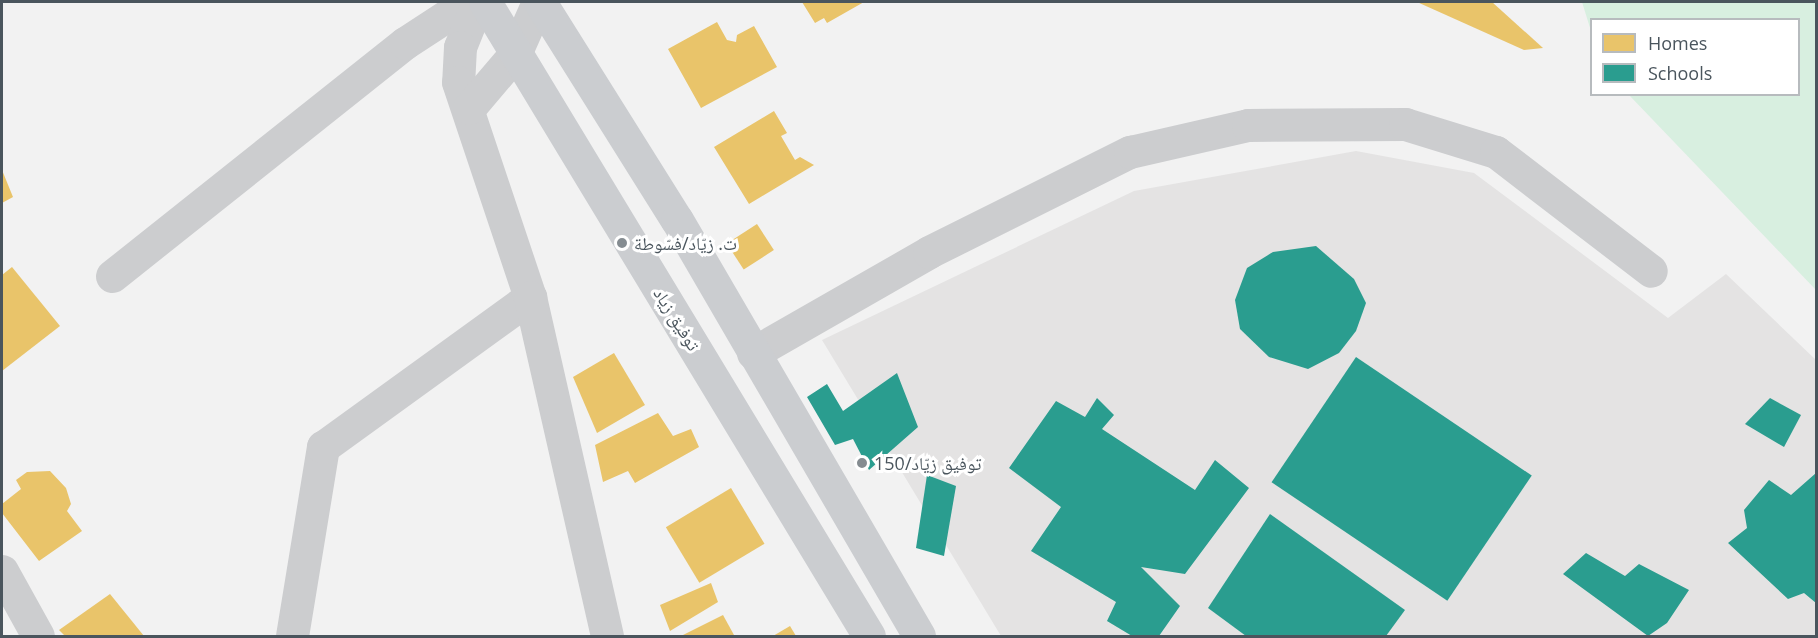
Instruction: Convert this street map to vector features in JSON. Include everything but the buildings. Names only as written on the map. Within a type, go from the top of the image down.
[{"type":"main road","name":"توفيق زياد","points":[[485,2],[869,636]]},
{"type":"main road","points":[[539,2],[677,220],[918,636]]},
{"type":"street","points":[[112,276],[405,43],[468,2]]},
{"type":"street","points":[[478,2],[460,47],[459,82],[530,297],[607,636]]},
{"type":"street","points":[[469,108],[515,54],[539,2]]},
{"type":"street","points":[[753,353],[929,252],[1130,152],[1248,125],[1405,124],[1496,152],[1651,271]]},
{"type":"street","points":[[292,636],[323,447],[530,297]]},
{"type":"street","points":[[2,571],[38,636]]},
{"type":"shaded area","points":[[1356,151],[1474,173],[1668,318],[1726,274],[1816,360],[1816,636],[1001,636],[822,340],[1134,191]]},
{"type":"green space","points":[[1582,2],[1816,2],[1816,290],[1630,96],[1800,96],[1800,18],[1590,18],[1590,28]]},
{"type":"place","name":"ت. زيّاد/فسّوطة","points":[[622,243]]},
{"type":"place","name":"توفيق زيّاد/150","points":[[862,463]]}]
